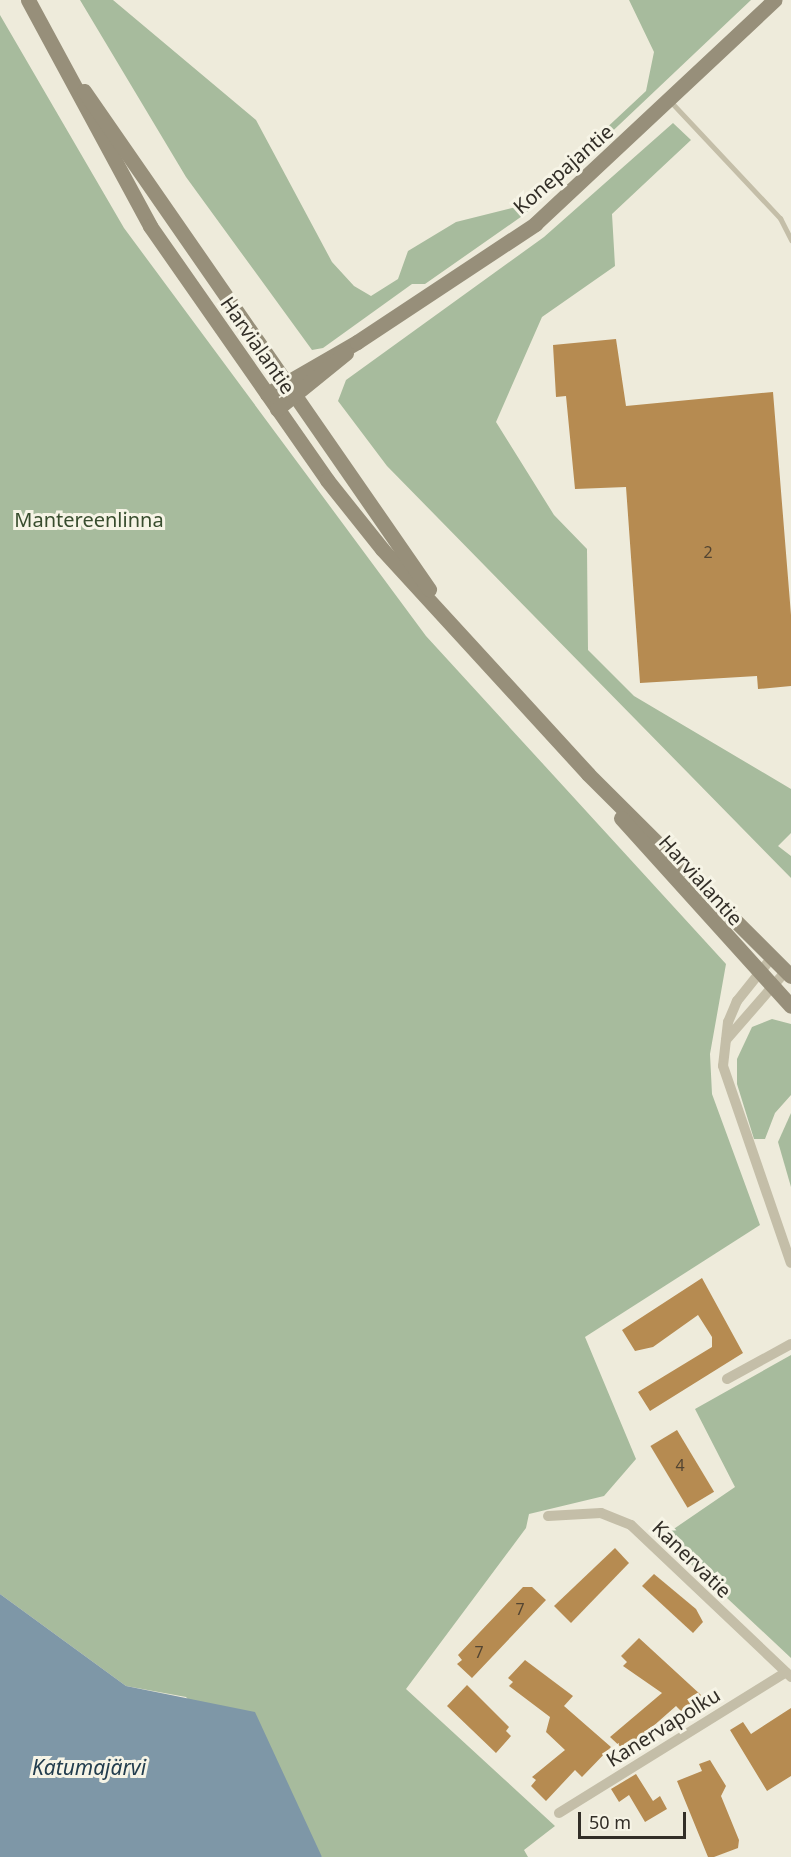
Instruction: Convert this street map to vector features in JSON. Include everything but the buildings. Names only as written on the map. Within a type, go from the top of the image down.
[{"type":"main road","name":"Harvialantie","points":[[27,0],[150,226],[277,409],[382,549],[588,774],[789,973]]},
{"type":"main road","name":"Konepajantie","points":[[267,394],[286,379],[357,342],[535,224],[670,101],[774,0]]},
{"type":"main road","name":"Harvialantie","points":[[53,47],[466,640]]},
{"type":"main road","name":"Konepajantie","points":[[277,409],[297,397],[357,342]]},
{"type":"main road","name":"Harvialantie","points":[[588,774],[641,845],[770,988],[791,1006]]},
{"type":"street","points":[[773,956],[737,1002],[724,1042],[729,1096],[791,1263]]},
{"type":"street","points":[[724,1042],[770,988],[789,973]]},
{"type":"street","points":[[727,1379],[791,1344]]},
{"type":"street","name":"Kanervatie","points":[[548,1516],[601,1513],[631,1525],[789,1675]]},
{"type":"street","name":"Kanervapolku","points":[[559,1812],[789,1675]]},
{"type":"lane","points":[[670,101],[791,230]]},
{"type":"lane","points":[[780,218],[791,240]]},
{"type":"green space","points":[[80,0],[113,0],[256,120],[332,262],[354,286],[371,296],[398,279],[408,251],[456,222],[524,205],[646,91],[654,52],[629,0],[751,0],[525,214],[425,284],[412,284],[323,348],[312,350],[186,177]]},
{"type":"green space","name":"Mantereenlinna","points":[[0,15],[124,228],[426,636],[726,964],[710,1054],[712,1094],[760,1225],[585,1337],[636,1459],[604,1496],[529,1514],[526,1528],[406,1689],[555,1826],[524,1850],[528,1857],[322,1857],[186,1697],[126,1686],[0,1594]]},
{"type":"green space","points":[[673,123],[691,140],[612,214],[615,266],[542,317],[496,422],[554,515],[587,549],[588,650],[634,696],[791,789],[791,833],[778,846],[791,856],[791,878],[387,466],[338,401],[346,380],[544,237]]},
{"type":"green space","points":[[772,1019],[791,1024],[791,1095],[775,1113],[765,1139],[754,1139],[737,1084],[737,1059],[752,1027]]},
{"type":"green space","points":[[791,1113],[791,1187],[778,1142]]},
{"type":"green space","points":[[791,1355],[791,1658],[662,1537],[735,1487],[695,1409]]},
{"type":"water","name":"Katumajärvi","points":[[0,1594],[126,1686],[255,1712],[322,1857],[0,1857]]}]
